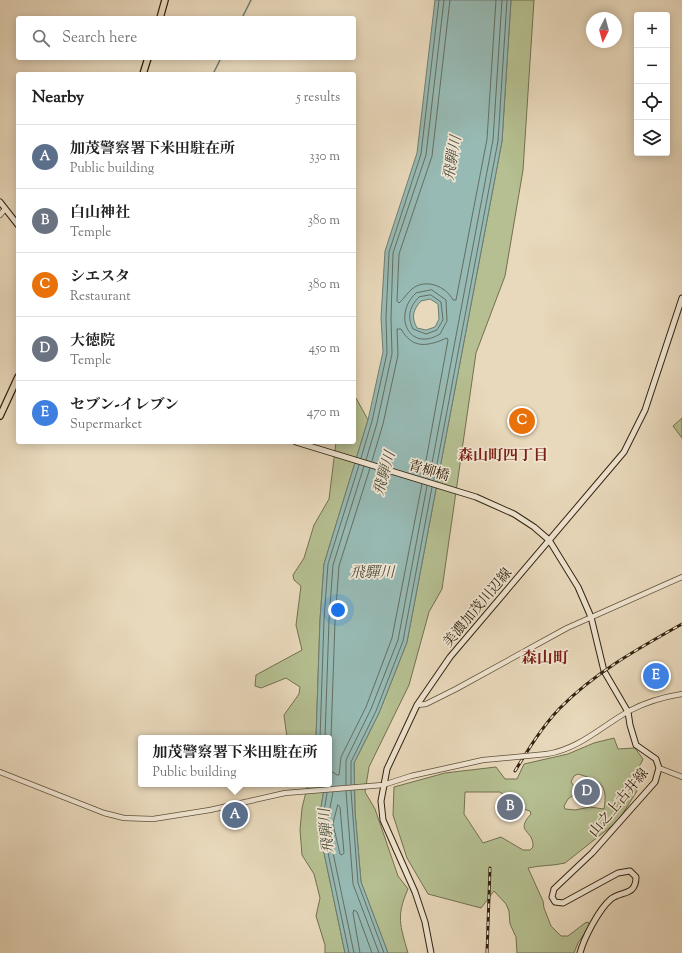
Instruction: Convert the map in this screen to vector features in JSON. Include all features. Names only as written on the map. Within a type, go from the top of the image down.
[{"type":"main road","points":[[161,16],[165,0]]},
{"type":"main road","points":[[144,72],[147,60]]},
{"type":"main road","points":[[0,202],[16,223]]},
{"type":"main road","name":"美濃加茂川辺線","points":[[431,953],[425,922],[415,892],[383,820],[381,801],[383,784],[388,765],[416,705],[450,657],[624,452],[645,410],[682,298]]},
{"type":"main road","points":[[0,416],[16,381]]},
{"type":"main road","name":"青柳橋","points":[[302,444],[347,459],[460,492],[514,514],[534,527],[549,540]]},
{"type":"main road","name":"山之上古井線","points":[[549,540],[578,587],[591,617],[604,671],[628,712],[636,745],[656,760],[659,768],[655,782],[592,853],[554,890],[552,897],[555,902],[563,903],[618,872],[630,871],[636,877],[636,882],[629,892],[611,899],[604,907],[589,933],[580,953]]},
{"type":"street","points":[[0,215],[5,209]]},
{"type":"street","points":[[416,705],[426,704],[567,628],[682,577]]},
{"type":"street","points":[[0,772],[104,813],[124,818],[170,818],[285,793],[383,784],[411,776],[494,759],[547,754],[568,748],[598,732],[628,712],[661,698],[682,694]]},
{"type":"street","points":[[659,768],[682,777]]},
{"type":"green space","points":[[511,0],[534,0],[523,170],[505,276],[476,353],[442,589],[429,612],[409,685],[369,767],[365,792],[375,809],[398,876],[408,889],[402,906],[400,921],[408,953],[388,953],[361,882],[355,812],[354,763],[379,713],[407,642],[502,141]]},
{"type":"green space","points":[[356,398],[368,420],[324,564],[320,620],[316,735],[287,735],[284,715],[299,694],[300,687],[286,678],[261,688],[255,686],[256,675],[302,650],[296,625],[301,586],[294,580],[293,575],[304,558],[314,525],[329,499],[336,444],[356,444]]},
{"type":"green space","points":[[682,418],[682,438],[673,426]]},
{"type":"green space","points":[[614,738],[618,749],[635,748],[643,759],[633,775],[637,791],[618,821],[565,863],[528,868],[543,901],[551,926],[561,936],[568,936],[585,923],[588,922],[590,925],[578,943],[574,953],[517,953],[516,937],[510,924],[509,911],[506,904],[494,891],[481,908],[428,894],[407,858],[393,815],[394,787],[445,773],[496,767],[505,779],[517,779],[524,764],[568,754],[594,743]],"holes":[[[578,774],[592,779],[604,789],[604,809],[590,807],[575,810],[565,809],[564,806],[568,799],[576,793],[577,790],[571,782],[574,776]],[[465,792],[500,792],[507,797],[508,812],[523,809],[530,811],[531,814],[526,820],[524,828],[533,841],[533,847],[530,850],[523,850],[501,837],[483,843],[464,814]]]},
{"type":"green space","points":[[307,787],[324,787],[318,824],[345,953],[325,953],[325,945],[316,916],[320,898],[314,874],[302,855],[300,830],[302,808]]},
{"type":"water","name":"飛驒川","points":[[435,0],[511,0],[502,141],[407,642],[379,713],[354,763],[355,812],[361,882],[388,953],[345,953],[318,824],[324,787],[332,787],[332,735],[316,735],[320,620],[324,564],[368,420],[383,352],[381,318],[385,251],[417,153]],"holes":[[[430,299],[438,304],[439,319],[435,327],[426,330],[417,328],[414,320],[416,307],[421,301]]]},
{"type":"waterway","points":[[243,16],[251,0]]},
{"type":"waterway","points":[[214,72],[220,60]]},
{"type":"railway","points":[[515,771],[547,723],[573,696],[618,662],[682,624]]},
{"type":"railway","points":[[487,953],[490,868]]},
{"type":"place","name":"シエスタ","points":[[522,421]]},
{"type":"place","name":"セブン-イレブン","points":[[656,676]]},
{"type":"place","name":"大徳院","points":[[587,792]]},
{"type":"place","name":"白山神社","points":[[510,807]]},
{"type":"place","name":"加茂警察署下米田駐在所","points":[[235,815]]},
{"type":"district","name":"森山町四丁目","points":[[503,455]]},
{"type":"district","name":"森山町","points":[[545,657]]},
{"type":"water label","name":"飛騨川","points":[[452,158]]},
{"type":"water label","name":"飛騨川","points":[[384,473]]},
{"type":"water label","name":"飛騨川","points":[[326,831]]}]
